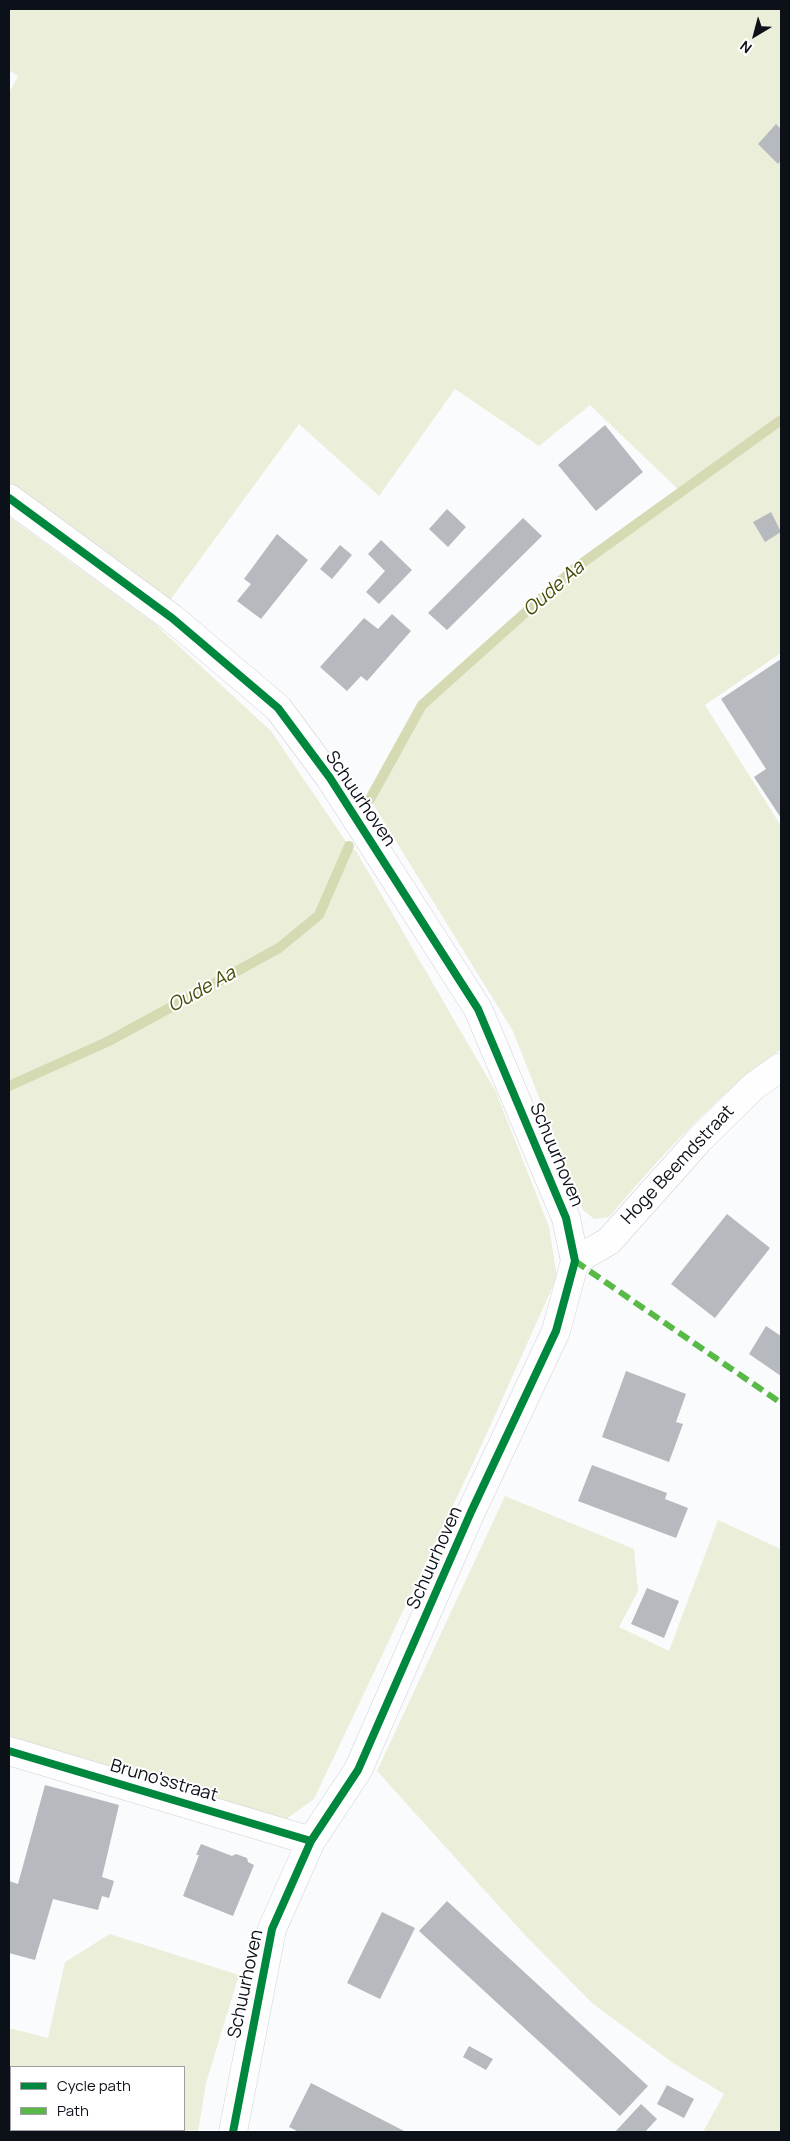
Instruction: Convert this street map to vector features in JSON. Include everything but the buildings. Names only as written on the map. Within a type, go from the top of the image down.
[{"type":"street","name":"Schuurhoven","points":[[9,498],[172,618],[278,708],[330,778],[478,1009],[566,1218],[575,1261],[556,1331],[471,1512],[358,1770],[311,1842],[272,1929],[233,2132]]},
{"type":"street","name":"Hoge Beemdstraat","points":[[575,1261],[608,1241],[699,1140],[754,1086],[781,1067]]},
{"type":"street","name":"Bruno'sstraat","points":[[9,1751],[225,1814],[311,1842]]},
{"type":"green space","points":[[9,9],[781,9],[781,653],[705,705],[781,826],[781,1049],[734,1086],[690,1127],[609,1217],[594,1219],[583,1210],[513,1031],[370,799],[422,705],[574,569],[682,493],[590,405],[539,446],[455,389],[379,496],[299,424],[168,603],[9,487],[9,93],[18,76],[9,70]]},
{"type":"green space","points":[[9,517],[155,624],[271,731],[349,846],[356,851],[496,1092],[549,1227],[557,1277],[482,1444],[314,1799],[285,1820],[9,1739]]},
{"type":"green space","points":[[505,1496],[634,1549],[638,1591],[619,1627],[669,1651],[718,1520],[781,1549],[781,2132],[703,2132],[724,2094],[673,2063],[592,2003],[524,1934],[377,1771]]},
{"type":"green space","points":[[110,1934],[239,1975],[206,2083],[198,2132],[9,2132],[9,2028],[48,2038],[65,1962]]},
{"type":"waterway","name":"Oude Aa","points":[[370,799],[422,705],[574,569],[781,420]]},
{"type":"waterway","name":"Oude Aa","points":[[9,1086],[109,1041],[279,948],[319,915],[349,846]]},
{"type":"marked path","points":[[575,1261],[781,1403]]},
{"type":"cycle path","points":[[9,498],[172,618],[278,708],[330,778],[478,1009],[566,1218],[575,1261],[556,1331],[471,1512],[358,1770],[311,1841],[272,1929],[233,2132]]},
{"type":"cycle path","points":[[9,1751],[311,1841]]}]
